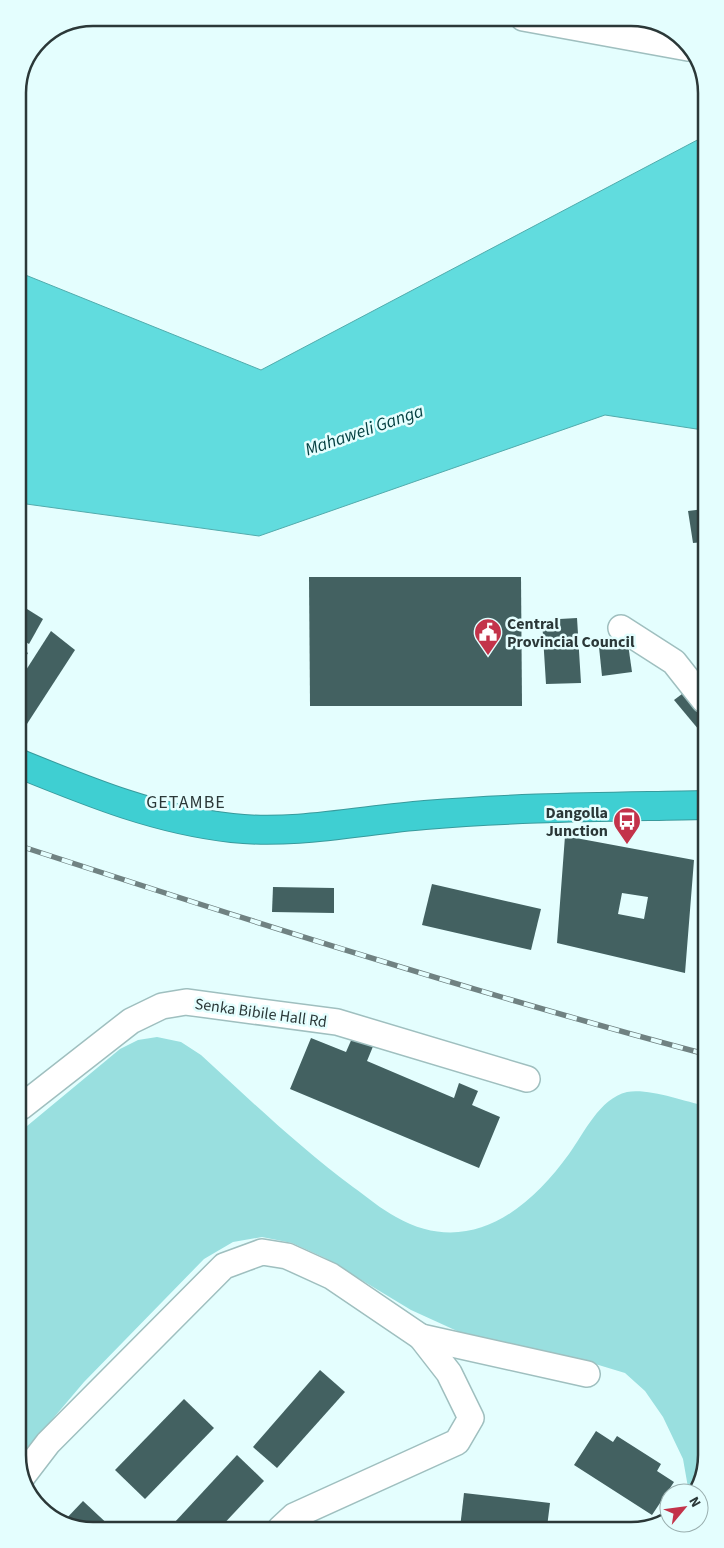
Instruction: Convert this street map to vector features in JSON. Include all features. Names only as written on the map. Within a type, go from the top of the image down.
[{"type":"highway","points":[[26,766],[92,794],[144,811],[196,823],[235,828],[335,826],[484,811],[698,805]]},
{"type":"lane","points":[[567,26],[678,46]]},
{"type":"lane","points":[[621,628],[674,662],[698,692]]},
{"type":"lane","name":"Senka Bibile Hall Rd","points":[[26,1102],[131,1022],[162,1006],[186,1002],[337,1022],[527,1079]]},
{"type":"lane","points":[[28,1469],[48,1443],[224,1266],[262,1252],[287,1256],[331,1276],[421,1337],[449,1373],[471,1418],[457,1442],[294,1516],[288,1522]]},
{"type":"lane","points":[[421,1337],[587,1374]]},
{"type":"shaded area","points":[[157,1037],[181,1042],[201,1055],[313,1156],[385,1210],[422,1228],[448,1232],[472,1230],[494,1222],[515,1210],[535,1194],[553,1175],[594,1117],[608,1102],[617,1096],[636,1091],[698,1104],[698,1455],[691,1483],[687,1483],[683,1459],[663,1417],[645,1391],[625,1373],[592,1363],[559,1361],[490,1346],[411,1310],[325,1258],[292,1243],[262,1237],[233,1242],[204,1259],[84,1382],[26,1450],[26,1127],[120,1049],[138,1040]]},
{"type":"water","name":"Mahaweli Ganga","points":[[698,140],[698,429],[605,415],[259,536],[26,504],[26,275],[261,370]]},
{"type":"building","points":[[698,510],[698,543],[693,543],[688,511]]},
{"type":"building","name":"Central Provincial Council","points":[[309,577],[521,577],[522,706],[310,706]]},
{"type":"building","points":[[26,608],[43,619],[29,644],[26,642]]},
{"type":"building","points":[[577,618],[581,683],[546,684],[542,620]]},
{"type":"building","points":[[51,631],[75,650],[26,725],[26,670]]},
{"type":"building","points":[[628,644],[632,672],[602,676],[599,647]]},
{"type":"building","points":[[686,691],[698,706],[698,729],[674,700]]},
{"type":"building","points":[[565,836],[694,860],[685,973],[557,943]],"holes":[[[622,893],[648,897],[644,919],[618,914]]]},
{"type":"building","points":[[432,884],[541,909],[531,950],[422,925]]},
{"type":"building","points":[[273,887],[334,888],[334,913],[272,912]]},
{"type":"building","points":[[353,1036],[374,1044],[367,1061],[454,1098],[459,1083],[478,1091],[472,1105],[500,1117],[479,1168],[290,1089],[311,1038],[346,1052]]},
{"type":"building","points":[[320,1370],[345,1392],[277,1468],[253,1447]]},
{"type":"building","points":[[184,1399],[214,1428],[145,1499],[115,1470]]},
{"type":"building","points":[[596,1431],[613,1442],[617,1436],[661,1464],[657,1471],[674,1482],[659,1483],[659,1504],[652,1515],[574,1465]]},
{"type":"building","points":[[237,1455],[264,1481],[226,1522],[175,1522]]},
{"type":"building","points":[[464,1493],[550,1503],[548,1522],[461,1522]]},
{"type":"building","points":[[83,1501],[105,1522],[89,1522],[68,1517]]},
{"type":"railway","points":[[26,848],[447,981],[698,1052]]},
{"type":"place","name":"Central Provincial Council","points":[[488,656]]},
{"type":"place","name":"Dangolla Junction","points":[[627,845]]},
{"type":"district","name":"GETAMBE","points":[[186,802]]}]
